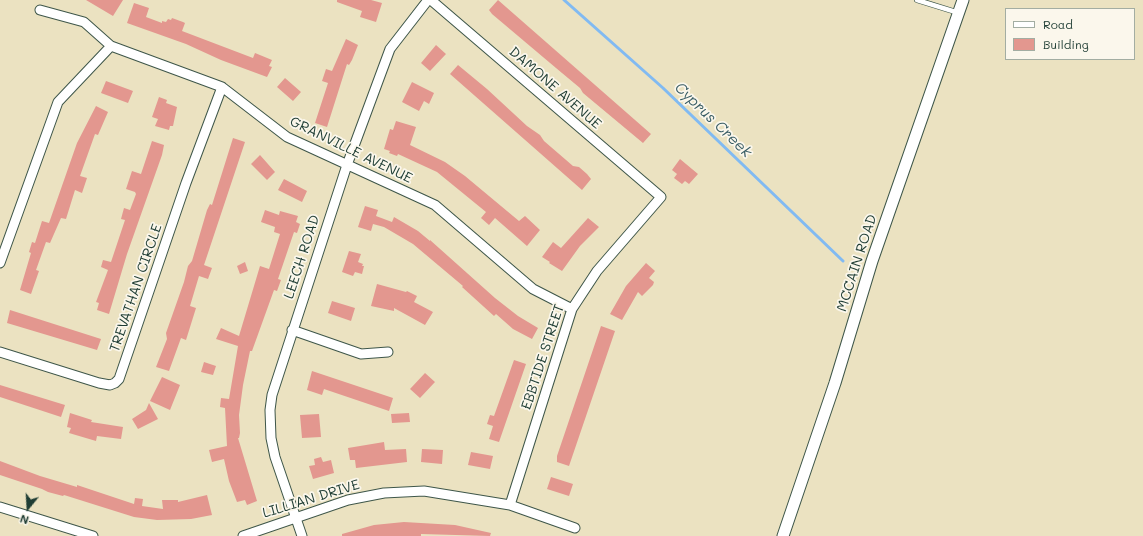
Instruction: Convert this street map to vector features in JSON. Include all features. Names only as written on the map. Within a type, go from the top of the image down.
[{"type":"street","name":"LEECH ROAD","points":[[302,536],[275,457],[270,422],[272,395],[275,382],[347,165],[390,49],[428,0]]},
{"type":"street","name":"DAMONE AVENUE","points":[[431,0],[661,196]]},
{"type":"street","name":"MCCAIN ROAD","points":[[784,536],[835,383],[872,261],[963,0]]},
{"type":"street","name":"GRANVILLE AVENUE","points":[[40,10],[84,22],[112,46],[222,87],[287,137],[435,205],[533,289],[572,309]]},
{"type":"street","points":[[0,264],[58,102],[112,46]]},
{"type":"street","name":"TREVATHAN CIRCLE","points":[[0,352],[99,383],[110,385],[119,379],[186,183],[222,87]]},
{"type":"street","name":"EBBTIDE STREET","points":[[510,506],[572,309],[597,271],[661,196]]},
{"type":"street","points":[[292,330],[361,354],[388,352]]},
{"type":"street","name":"LILLIAN DRIVE","points":[[243,536],[348,500],[384,493],[424,491],[510,506],[575,528]]},
{"type":"street","points":[[0,507],[62,531],[93,536]]},
{"type":"lane","points":[[917,0],[959,13]]},
{"type":"building","points":[[86,0],[123,0],[113,16]]},
{"type":"building","points":[[337,0],[371,0],[382,3],[376,22],[360,17],[362,11],[337,2]]},
{"type":"building","points":[[498,0],[651,134],[643,143],[492,14],[489,10]]},
{"type":"building","points":[[134,3],[149,8],[146,17],[162,23],[162,21],[166,22],[168,19],[171,20],[172,18],[185,23],[182,31],[253,58],[255,53],[272,60],[269,66],[272,67],[267,77],[221,60],[186,44],[127,23]]},
{"type":"building","points":[[346,39],[358,45],[352,60],[349,65],[347,64],[327,127],[315,123],[328,83],[322,81],[326,69],[332,71]]},
{"type":"building","points":[[436,45],[446,54],[430,71],[421,63]]},
{"type":"building","points":[[458,65],[487,89],[527,126],[540,135],[544,141],[573,166],[579,167],[587,174],[591,179],[582,190],[450,74]]},
{"type":"building","points":[[285,78],[301,92],[293,101],[277,87]]},
{"type":"building","points":[[106,81],[133,91],[128,103],[101,93]]},
{"type":"building","points":[[412,82],[434,93],[429,104],[424,101],[419,111],[402,102]]},
{"type":"building","points":[[159,97],[167,100],[166,103],[177,107],[173,126],[170,126],[169,130],[155,126],[158,119],[152,117]]},
{"type":"building","points":[[96,106],[108,112],[98,135],[95,134],[80,176],[87,178],[82,193],[75,190],[66,219],[61,218],[50,243],[46,242],[36,270],[39,271],[31,294],[20,290],[31,253],[29,252],[32,242],[35,243],[42,221],[49,223],[77,143]]},
{"type":"building","points":[[396,121],[416,127],[410,145],[445,162],[465,176],[519,221],[525,216],[540,230],[527,246],[495,218],[489,225],[481,218],[486,212],[437,172],[398,154],[397,156],[389,153],[390,151],[384,149],[390,129],[393,130]]},
{"type":"building","points":[[233,138],[245,142],[204,265],[212,268],[208,279],[199,276],[190,306],[196,308],[186,340],[181,338],[169,371],[156,367],[167,339],[166,333],[188,266],[192,261],[207,210],[210,204],[212,205]]},
{"type":"building","points":[[152,141],[164,145],[162,155],[127,254],[109,314],[97,310],[99,303],[96,302],[108,270],[101,267],[103,260],[111,262],[125,220],[121,219],[124,208],[130,210],[136,194],[135,192],[126,189],[132,171],[141,174]]},
{"type":"building","points":[[260,155],[275,172],[267,180],[251,164]]},
{"type":"building","points":[[680,159],[698,174],[689,184],[685,181],[682,184],[674,178],[677,174],[672,170]]},
{"type":"building","points":[[284,179],[307,191],[302,202],[278,190]]},
{"type":"building","points":[[365,206],[378,210],[376,216],[392,222],[394,217],[430,240],[495,298],[518,316],[538,328],[532,339],[513,329],[496,314],[494,316],[462,287],[463,286],[413,244],[384,227],[373,224],[371,231],[358,227]]},
{"type":"building","points":[[265,210],[279,215],[280,211],[298,216],[296,222],[300,224],[297,233],[294,232],[278,279],[281,280],[277,291],[274,290],[252,351],[250,351],[243,385],[239,415],[240,433],[238,438],[257,501],[247,505],[245,500],[237,502],[229,481],[224,459],[212,462],[209,450],[227,446],[225,408],[220,407],[221,398],[229,399],[238,346],[216,339],[221,328],[239,336],[260,266],[269,269],[280,234],[274,232],[275,227],[261,222]]},
{"type":"building","points":[[588,218],[599,227],[580,246],[562,271],[542,257],[553,242],[561,248]]},
{"type":"building","points":[[349,251],[361,254],[358,262],[364,266],[362,274],[355,272],[353,276],[342,272]]},
{"type":"building","points":[[245,262],[248,271],[240,274],[237,266]]},
{"type":"building","points":[[646,263],[655,271],[649,278],[654,282],[653,285],[642,296],[638,292],[622,320],[610,314],[626,286]]},
{"type":"building","points":[[377,284],[406,292],[407,291],[417,296],[414,302],[433,312],[425,325],[394,308],[394,311],[371,306]]},
{"type":"building","points":[[332,301],[355,308],[351,321],[328,313]]},
{"type":"building","points":[[10,310],[101,339],[97,350],[7,323]]},
{"type":"building","points":[[601,326],[615,331],[569,466],[557,462],[557,456]]},
{"type":"building","points":[[514,360],[526,364],[499,442],[489,439],[493,426],[487,424],[490,415],[494,416]]},
{"type":"building","points":[[204,362],[216,366],[213,375],[201,372]]},
{"type":"building","points":[[312,371],[393,398],[389,411],[324,389],[322,395],[307,390]]},
{"type":"building","points":[[425,373],[435,382],[420,398],[410,389]]},
{"type":"building","points":[[162,377],[180,385],[170,410],[150,401]]},
{"type":"building","points":[[0,385],[65,405],[61,417],[0,397]]},
{"type":"building","points":[[149,403],[158,419],[138,429],[132,419],[146,410]]},
{"type":"building","points":[[70,413],[92,420],[91,422],[123,427],[121,439],[97,436],[96,441],[69,433],[71,428],[67,427]]},
{"type":"building","points":[[409,413],[410,422],[392,423],[391,414]]},
{"type":"building","points":[[319,414],[321,437],[302,438],[300,415]]},
{"type":"building","points":[[384,442],[385,450],[406,449],[407,462],[356,468],[355,460],[350,460],[348,448]]},
{"type":"building","points":[[422,449],[443,450],[442,464],[421,462]]},
{"type":"building","points":[[471,452],[493,456],[490,469],[468,465]]},
{"type":"building","points":[[321,457],[323,462],[331,460],[334,473],[313,479],[309,466],[315,465],[314,459]]},
{"type":"building","points":[[0,461],[40,476],[77,487],[77,485],[134,504],[135,498],[143,499],[142,506],[163,509],[162,500],[178,500],[178,502],[207,495],[212,515],[191,519],[157,520],[134,517],[64,495],[48,492],[0,475]]},
{"type":"building","points":[[551,477],[573,484],[569,496],[547,489]]},
{"type":"building","points":[[404,522],[455,525],[491,533],[490,536],[421,534],[421,536],[342,536],[342,534],[374,525]]},
{"type":"waterway","name":"Cyprus Creek","points":[[564,0],[663,88],[843,261]]}]
